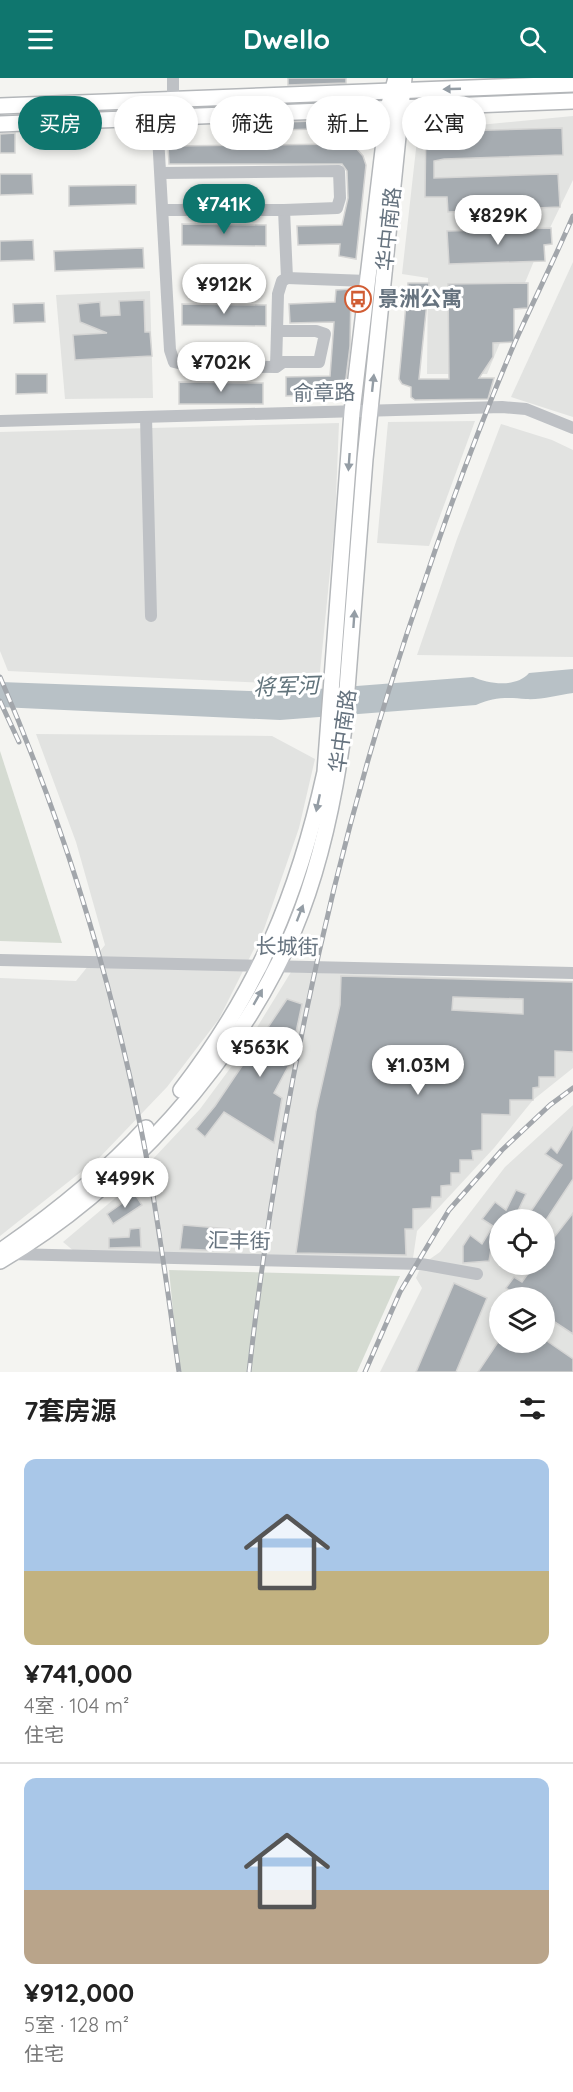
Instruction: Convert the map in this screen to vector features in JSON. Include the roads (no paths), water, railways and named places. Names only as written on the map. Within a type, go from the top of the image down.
[{"type":"main road","points":[[198,99],[573,84]]},
{"type":"main road","points":[[198,114],[398,92],[573,101]]},
{"type":"main road","name":"华中南路","points":[[3,1256],[39,1238],[89,1199],[183,1103],[234,1039],[269,966],[293,931],[311,884],[338,771],[337,726],[332,682],[352,412],[367,281],[398,92]]},
{"type":"main road","name":"华中南路","points":[[337,726],[350,677],[370,411],[398,92]]},
{"type":"main road","points":[[0,106],[114,102]]},
{"type":"main road","points":[[0,124],[114,120]]},
{"type":"street","points":[[173,78],[173,96]]},
{"type":"street","points":[[159,150],[170,350],[174,362],[191,366],[276,367],[283,362],[320,362],[325,334],[277,331]]},
{"type":"street","points":[[161,173],[339,171],[340,198],[337,208],[164,210]]},
{"type":"street","points":[[284,210],[288,278]]},
{"type":"street","points":[[276,367],[278,294],[282,281],[288,278],[367,281]]},
{"type":"street","name":"俞章路","points":[[0,421],[502,406],[526,409],[573,428]]},
{"type":"street","points":[[146,417],[150,616]]},
{"type":"street","name":"长城街","points":[[0,960],[573,973]]},
{"type":"street","name":"汇丰街","points":[[3,1256],[421,1264],[477,1274]]},
{"type":"railway","points":[[249,1372],[261,1273],[294,1075],[336,880],[362,783],[390,687],[465,466],[515,342],[573,216]]},
{"type":"railway","points":[[0,677],[45,789],[65,847],[84,904],[117,1021],[148,1168],[179,1372]]},
{"type":"railway","points":[[0,701],[19,742]]},
{"type":"railway","points":[[365,1372],[400,1292],[449,1210],[502,1150],[550,1105],[573,1088]]},
{"type":"place","name":"景洲公寓","points":[[358,299]]},
{"type":"water label","name":"将军河","points":[[286,686]]}]
